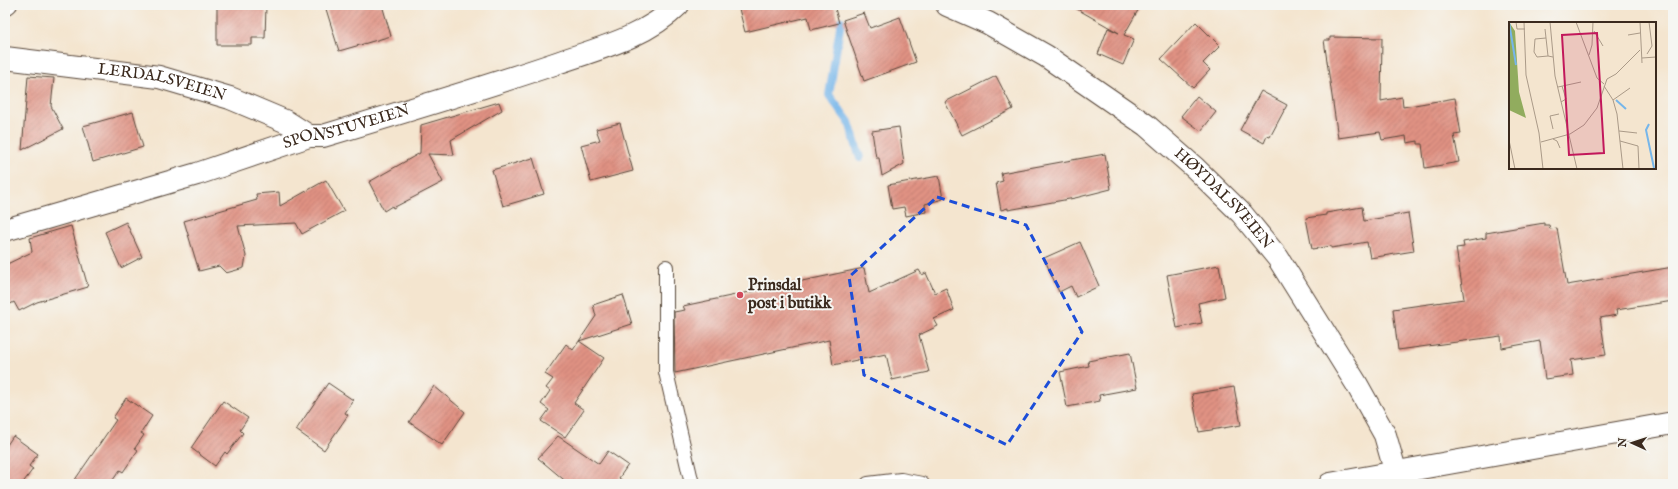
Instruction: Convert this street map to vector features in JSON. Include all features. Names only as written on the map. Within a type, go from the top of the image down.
[{"type":"street","name":"SPONSTUVEIEN","points":[[5,230],[197,174],[309,136],[323,136],[493,85],[621,41],[660,20],[678,5]]},
{"type":"street","name":"HØYDALSVEIEN","points":[[947,5],[988,23],[1046,56],[1146,125],[1195,168],[1242,214],[1278,258],[1350,371],[1385,435],[1398,478]]},
{"type":"street","name":"LERDALSVEIEN","points":[[5,58],[159,77],[230,98],[287,122],[309,136]]},
{"type":"street","points":[[1330,484],[1398,478],[1673,422]]},
{"type":"lane","points":[[5,9],[10,5]]},
{"type":"lane","points":[[666,268],[666,372],[692,484]]},
{"type":"lane","points":[[868,484],[901,480],[922,484]]},
{"type":"highlighted area","points":[[937,197],[1026,225],[1082,332],[1007,445],[864,375],[849,277]]},
{"type":"building","points":[[217,5],[266,6],[265,38],[252,38],[252,45],[217,45]]},
{"type":"building","points":[[339,5],[382,5],[391,36],[339,51],[326,9]]},
{"type":"building","points":[[738,5],[834,5],[839,23],[811,30],[808,17],[745,32]]},
{"type":"building","points":[[1070,5],[1141,5],[1124,35],[1134,39],[1123,65],[1098,54],[1108,28],[1119,33]]},
{"type":"building","points":[[864,13],[870,28],[900,17],[916,62],[864,81],[843,20]]},
{"type":"building","points":[[1196,22],[1220,46],[1203,63],[1210,70],[1193,88],[1161,59]]},
{"type":"building","points":[[1330,37],[1382,38],[1381,101],[1402,97],[1403,107],[1455,98],[1461,134],[1454,135],[1459,162],[1425,168],[1422,144],[1418,144],[1418,141],[1407,143],[1406,136],[1382,140],[1380,132],[1338,138],[1324,40],[1330,40]]},
{"type":"building","points":[[28,76],[54,78],[51,106],[63,129],[22,150]]},
{"type":"building","points":[[996,76],[1013,109],[962,135],[945,102]]},
{"type":"building","points":[[1261,91],[1287,105],[1270,137],[1267,136],[1264,143],[1240,130]]},
{"type":"building","points":[[1197,96],[1216,112],[1201,131],[1181,116]]},
{"type":"building","points":[[499,102],[502,110],[451,140],[454,155],[428,154],[443,182],[393,208],[392,206],[384,211],[369,182],[420,153],[421,125]]},
{"type":"building","points":[[133,112],[143,147],[93,162],[83,126]]},
{"type":"building","points":[[620,123],[633,171],[591,182],[581,145],[600,140],[596,129]]},
{"type":"building","points":[[899,127],[904,164],[882,176],[879,158],[876,158],[872,131]]},
{"type":"building","points":[[1105,154],[1111,189],[1075,198],[1001,210],[996,183],[1003,181],[1001,173]]},
{"type":"building","points":[[533,158],[544,194],[503,206],[492,170]]},
{"type":"building","points":[[939,176],[943,199],[925,204],[926,212],[906,216],[904,207],[892,209],[888,185]]},
{"type":"building","points":[[326,180],[344,211],[302,234],[296,223],[238,226],[246,256],[244,268],[226,273],[219,266],[199,271],[184,221],[257,200],[256,194],[279,192],[280,206]]},
{"type":"building","points":[[1362,207],[1364,221],[1408,213],[1414,251],[1370,258],[1367,242],[1331,248],[1331,246],[1312,249],[1306,218]]},
{"type":"building","points":[[126,222],[142,257],[121,268],[105,232]]},
{"type":"building","points":[[1544,223],[1544,225],[1549,225],[1550,229],[1557,228],[1567,285],[1673,267],[1673,301],[1616,310],[1617,315],[1600,318],[1606,355],[1571,360],[1573,375],[1545,379],[1540,341],[1502,348],[1501,336],[1398,350],[1393,309],[1464,299],[1456,248],[1464,247],[1463,242],[1486,238],[1486,233]]},
{"type":"building","points":[[71,226],[88,287],[37,302],[19,311],[14,302],[5,307],[5,265],[32,252],[30,238]]},
{"type":"building","points":[[1080,242],[1099,286],[1076,297],[1071,286],[1059,292],[1044,258]]},
{"type":"building","points":[[1219,265],[1225,297],[1198,303],[1202,323],[1177,328],[1167,275]]},
{"type":"building","points":[[864,268],[869,293],[919,270],[922,275],[926,273],[935,293],[946,288],[954,310],[934,319],[938,326],[919,335],[929,372],[892,380],[886,354],[833,365],[829,340],[675,373],[674,312],[685,310],[683,306]]},
{"type":"building","points":[[623,295],[632,324],[579,341],[596,316],[593,305]]},
{"type":"building","points":[[579,341],[604,358],[574,403],[584,410],[565,437],[541,421],[549,410],[541,404],[550,391],[546,388],[553,379],[545,374],[566,344],[573,350]]},
{"type":"building","points":[[1130,353],[1137,388],[1099,395],[1100,401],[1067,407],[1060,372],[1089,366],[1088,361]]},
{"type":"building","points":[[328,383],[353,400],[345,413],[348,415],[324,450],[296,430]]},
{"type":"building","points":[[434,386],[465,412],[442,445],[409,422]]},
{"type":"building","points":[[1234,387],[1241,425],[1199,432],[1192,394]]},
{"type":"building","points":[[126,398],[152,416],[141,433],[144,435],[135,448],[138,450],[123,472],[120,470],[110,484],[72,484],[116,420],[113,418]]},
{"type":"building","points":[[223,401],[248,418],[240,430],[243,433],[227,454],[225,452],[215,466],[191,448]]},
{"type":"building","points":[[13,436],[38,454],[29,466],[33,469],[22,484],[5,484],[5,448]]},
{"type":"building","points":[[558,436],[599,464],[608,451],[628,465],[619,478],[627,484],[569,484],[538,458]]},
{"type":"waterway","points":[[841,21],[829,95],[849,122],[860,158]]},
{"type":"place","name":"Prinsdal post i butikk","points":[[740,295]]}]
